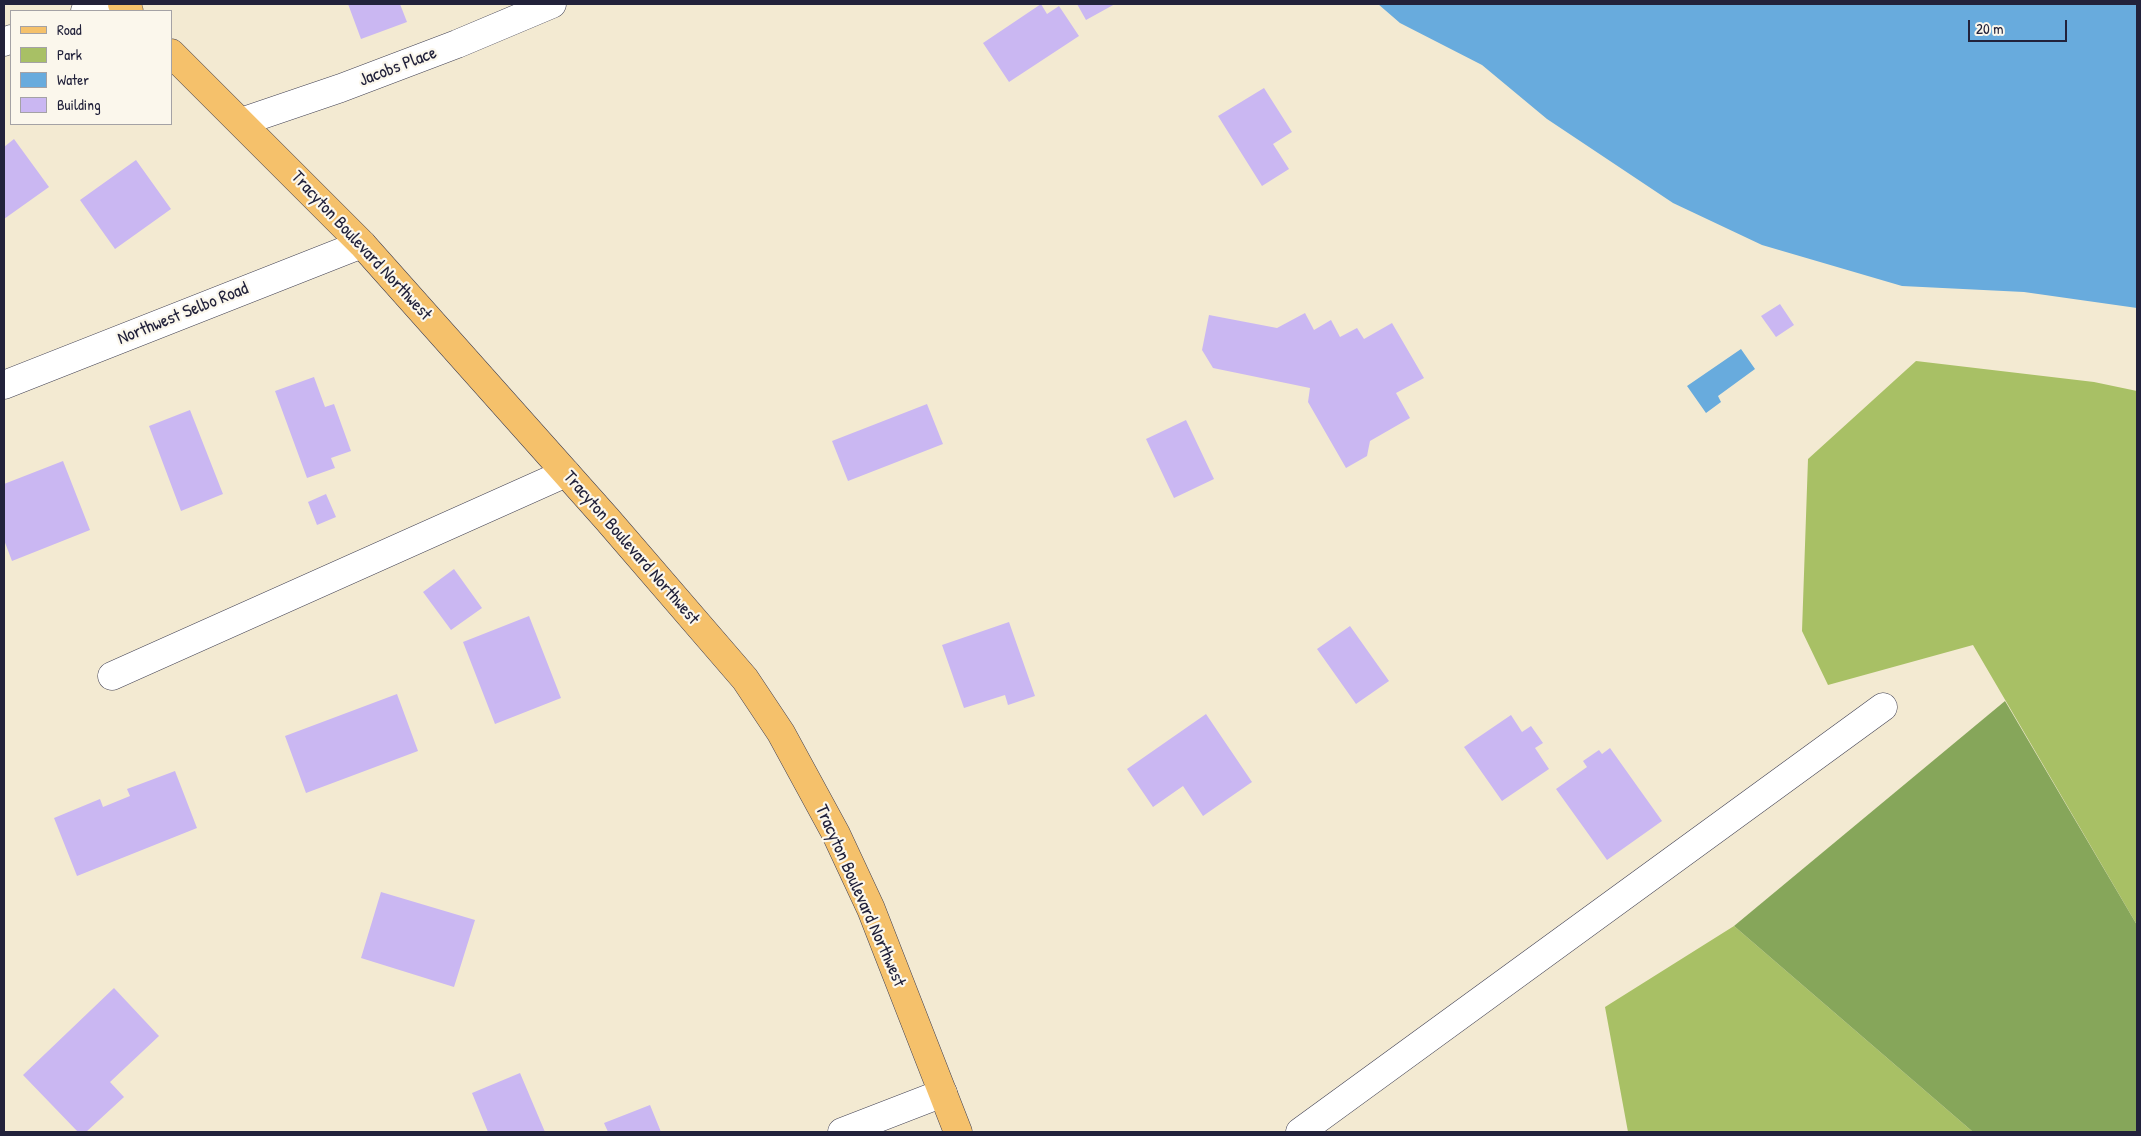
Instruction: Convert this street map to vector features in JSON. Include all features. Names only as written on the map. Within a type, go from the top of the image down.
[{"type":"main road","name":"Tracyton Boulevard Northwest","points":[[172,54],[362,244],[566,474],[744,679],[781,733],[828,819],[870,909],[958,1132]]},
{"type":"street","points":[[88,10],[105,4]]},
{"type":"street","name":"Jacobs Place","points":[[241,122],[341,88],[439,51],[552,4]]},
{"type":"street","name":"Northwest Selbo Road","points":[[4,385],[362,244]]},
{"type":"street","points":[[112,676],[566,474]]},
{"type":"street","points":[[1300,1132],[1883,707]]},
{"type":"street","points":[[842,1132],[942,1093]]},
{"type":"green space","points":[[1916,361],[2094,382],[2137,391],[2137,925],[1973,645],[1828,685],[1802,631],[1808,459]]},
{"type":"green space","points":[[2005,701],[2137,925],[2137,1132],[1973,1132],[1734,926]]},
{"type":"green space","points":[[1734,926],[1973,1132],[1628,1132],[1605,1007]]},
{"type":"water","points":[[1378,4],[2137,4],[2137,308],[2024,292],[1902,286],[1762,245],[1673,203],[1547,119],[1482,65],[1400,23]]},
{"type":"water","points":[[1741,349],[1755,369],[1718,396],[1721,402],[1706,413],[1687,386]]},
{"type":"building","points":[[348,4],[400,4],[407,22],[361,39]]},
{"type":"building","points":[[1041,4],[1047,14],[1059,6],[1079,36],[1009,82],[983,43]]},
{"type":"building","points":[[1077,4],[1115,4],[1086,20]]},
{"type":"building","points":[[1264,88],[1292,132],[1273,144],[1289,169],[1262,186],[1218,116]]},
{"type":"building","points":[[14,139],[49,187],[4,219],[4,147]]},
{"type":"building","points":[[136,160],[171,209],[115,249],[80,200]]},
{"type":"building","points":[[1780,304],[1794,325],[1776,337],[1761,316]]},
{"type":"building","points":[[1305,313],[1314,330],[1331,320],[1340,337],[1357,328],[1364,339],[1392,323],[1424,378],[1396,393],[1410,418],[1370,441],[1367,456],[1346,468],[1308,402],[1310,388],[1213,368],[1202,350],[1209,315],[1277,328]]},
{"type":"building","points":[[314,377],[325,407],[334,404],[351,451],[331,458],[335,468],[307,478],[275,391]]},
{"type":"building","points":[[927,404],[943,444],[848,481],[832,441]]},
{"type":"building","points":[[190,410],[223,494],[181,511],[149,426]]},
{"type":"building","points":[[1186,420],[1214,479],[1174,498],[1146,439]]},
{"type":"building","points":[[63,461],[90,530],[12,561],[4,540],[4,484]]},
{"type":"building","points":[[326,494],[336,517],[317,525],[308,502]]},
{"type":"building","points":[[454,569],[482,608],[451,630],[423,592]]},
{"type":"building","points":[[529,616],[561,698],[495,724],[463,642]]},
{"type":"building","points":[[1009,622],[1035,696],[1008,705],[1005,695],[964,708],[942,645]]},
{"type":"building","points":[[1350,626],[1389,681],[1356,704],[1317,649]]},
{"type":"building","points":[[397,694],[418,751],[306,793],[285,736]]},
{"type":"building","points":[[1206,714],[1252,782],[1203,816],[1183,786],[1153,807],[1127,769]]},
{"type":"building","points":[[1511,715],[1522,732],[1531,726],[1543,743],[1535,748],[1549,769],[1502,801],[1464,747]]},
{"type":"building","points":[[1610,748],[1662,821],[1607,860],[1556,789],[1587,767],[1583,761],[1599,750],[1602,754]]},
{"type":"building","points":[[175,771],[197,828],[77,876],[54,818],[100,799],[103,807],[130,796],[127,789]]},
{"type":"building","points":[[381,892],[475,920],[454,987],[361,958]]},
{"type":"building","points":[[114,988],[159,1036],[110,1082],[124,1097],[86,1132],[78,1132],[23,1075]]},
{"type":"building","points":[[520,1073],[545,1132],[488,1132],[472,1093]]},
{"type":"building","points":[[650,1105],[661,1132],[608,1132],[604,1123]]}]
